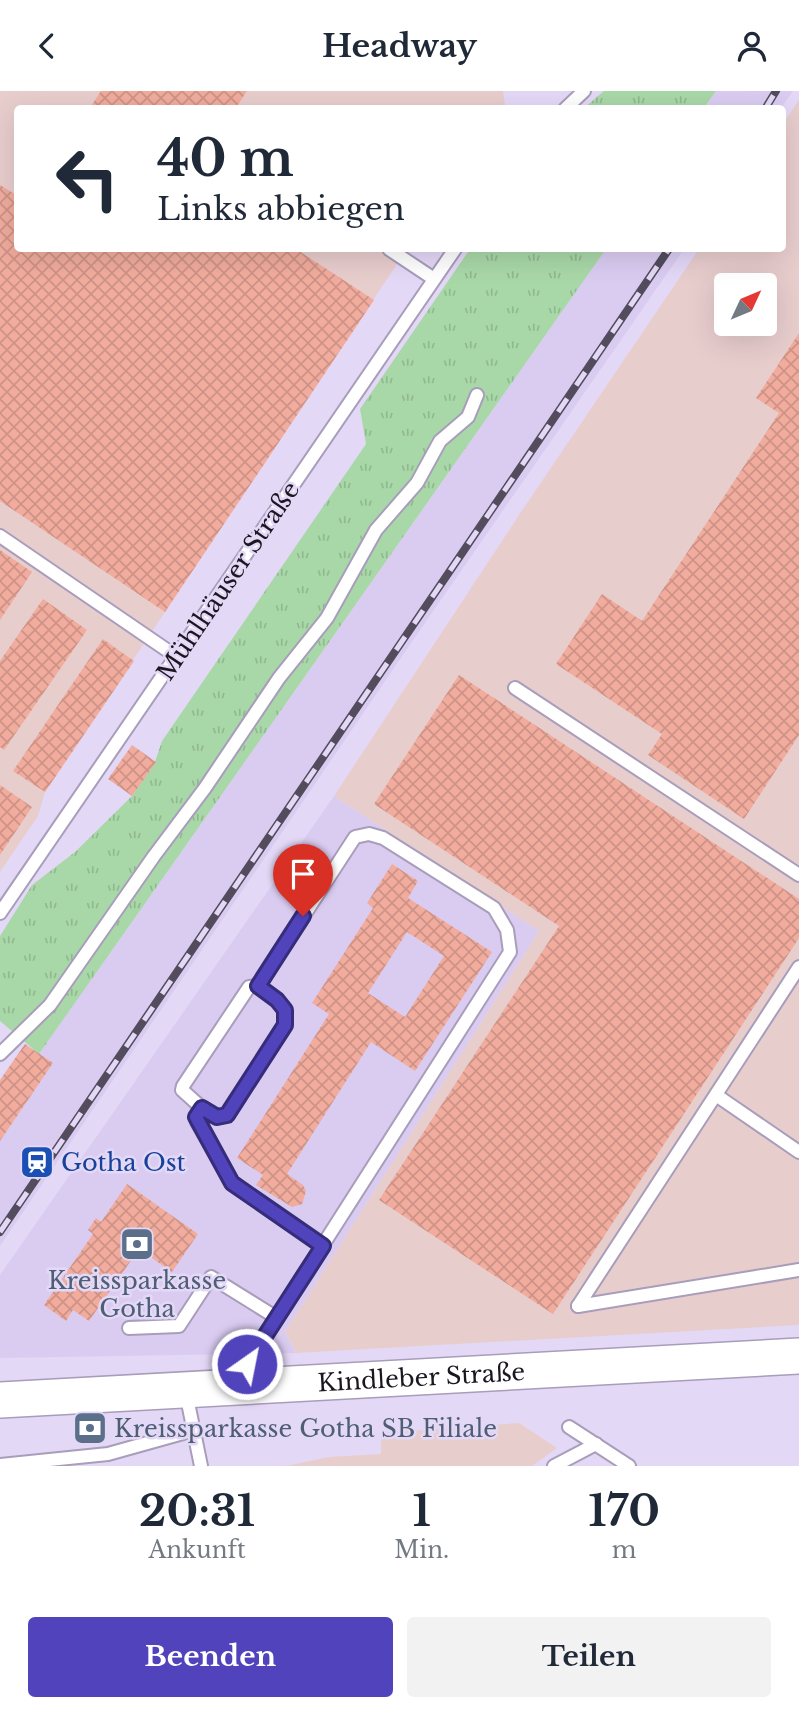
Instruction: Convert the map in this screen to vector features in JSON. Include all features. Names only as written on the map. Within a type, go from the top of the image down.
[{"type":"main road","name":"Kindleber Straße","points":[[0,1399],[799,1356]]},
{"type":"lane","points":[[569,105],[584,91]]},
{"type":"lane","points":[[394,252],[434,279]]},
{"type":"lane","name":"Mühlhäuser Straße","points":[[1,911],[453,252]]},
{"type":"lane","points":[[0,1054],[50,1005],[205,788],[279,678],[327,618],[376,530],[417,483],[440,441],[468,417],[477,395]]},
{"type":"lane","points":[[0,536],[177,657]]},
{"type":"lane","points":[[515,688],[799,875]]},
{"type":"lane","points":[[232,1387],[510,952],[510,940],[494,908],[383,838],[363,834],[355,837],[349,845],[258,986]]},
{"type":"lane","points":[[799,967],[579,1306],[799,1270]]},
{"type":"lane","points":[[258,986],[277,1000],[285,1010],[285,1025],[227,1115],[217,1117],[184,1093],[183,1086],[250,987],[258,986]]},
{"type":"lane","points":[[716,1095],[799,1152]]},
{"type":"lane","points":[[202,1108],[196,1117],[197,1122],[232,1183],[323,1246]]},
{"type":"lane","points":[[129,1328],[179,1326],[211,1277],[277,1318]]},
{"type":"lane","points":[[185,1389],[201,1466]]},
{"type":"lane","points":[[569,1427],[629,1466]]},
{"type":"lane","points":[[0,1465],[108,1454],[194,1430]]},
{"type":"lane","points":[[554,1466],[596,1444]]},
{"type":"shaded area","points":[[0,91],[503,91],[505,105],[14,105],[14,252],[405,252],[45,792],[38,816],[0,872]]},
{"type":"shaded area","points":[[716,91],[793,91],[783,105],[707,105]]},
{"type":"shaded area","points":[[799,100],[799,1325],[296,1353],[285,1332],[539,931],[334,796],[697,252],[786,252],[786,119]]},
{"type":"shaded area","name":"Gotha Ost","points":[[604,252],[682,252],[407,649],[0,1246],[0,1141],[39,1054]]},
{"type":"shaded area","points":[[334,796],[539,931],[285,1332],[296,1353],[0,1358],[0,1275]]},
{"type":"shaded area","points":[[519,1423],[557,1448],[532,1466],[286,1466],[329,1457],[381,1454],[381,1433]]},
{"type":"green space","points":[[604,91],[716,91],[706,105],[588,105]]},
{"type":"green space","points":[[468,252],[604,252],[39,1054],[0,1021],[0,936],[32,885],[75,852],[132,796],[155,762],[162,741],[366,444],[360,409]]},
{"type":"building","points":[[101,91],[247,91],[238,105],[92,105]]},
{"type":"building","points":[[0,185],[14,194],[14,252],[301,252],[374,300],[165,612],[0,501]]},
{"type":"building","points":[[799,333],[799,735],[744,819],[648,755],[662,734],[556,664],[602,594],[642,621],[779,413],[756,398]]},
{"type":"building","points":[[0,550],[32,572],[0,620]]},
{"type":"building","points":[[43,599],[87,630],[4,750],[0,747],[0,661]]},
{"type":"building","points":[[103,639],[134,661],[45,792],[13,771]]},
{"type":"building","points":[[459,675],[799,899],[799,938],[553,1314],[379,1200],[559,926],[374,804]]},
{"type":"building","points":[[132,745],[156,762],[132,796],[108,779]]},
{"type":"building","points":[[0,785],[32,807],[0,855]]},
{"type":"building","points":[[392,864],[418,881],[408,898],[492,952],[415,1071],[371,1042],[287,1174],[303,1185],[306,1191],[302,1204],[292,1207],[256,1185],[263,1175],[237,1158],[329,1014],[312,1003],[373,908],[367,903]],"holes":[[[407,932],[444,956],[405,1017],[368,993]]]},
{"type":"building","points":[[25,1044],[53,1063],[0,1141],[0,1080]]},
{"type":"building","points":[[127,1184],[198,1234],[172,1272],[139,1249],[89,1321],[73,1310],[66,1321],[44,1305],[93,1234],[88,1230],[96,1218],[101,1222]]},
{"type":"building","name":"Kreissparkasse Gotha SB Filiale","points":[[98,1422],[100,1433],[81,1435],[80,1424]]},
{"type":"railway","points":[[767,105],[776,91]]},
{"type":"railway","points":[[0,1232],[667,252]]},
{"type":"place","name":"Gotha Ost","points":[[37,1162]]},
{"type":"place","name":"Kreissparkasse Gotha","points":[[137,1244]]},
{"type":"place","name":"Kreissparkasse Gotha SB Filiale","points":[[90,1428]]},
{"type":"route","points":[[247,1364],[323,1246],[232,1183],[196,1117],[202,1108],[217,1117],[227,1115],[285,1025],[285,1010],[277,1000],[258,986],[303,916]]}]
